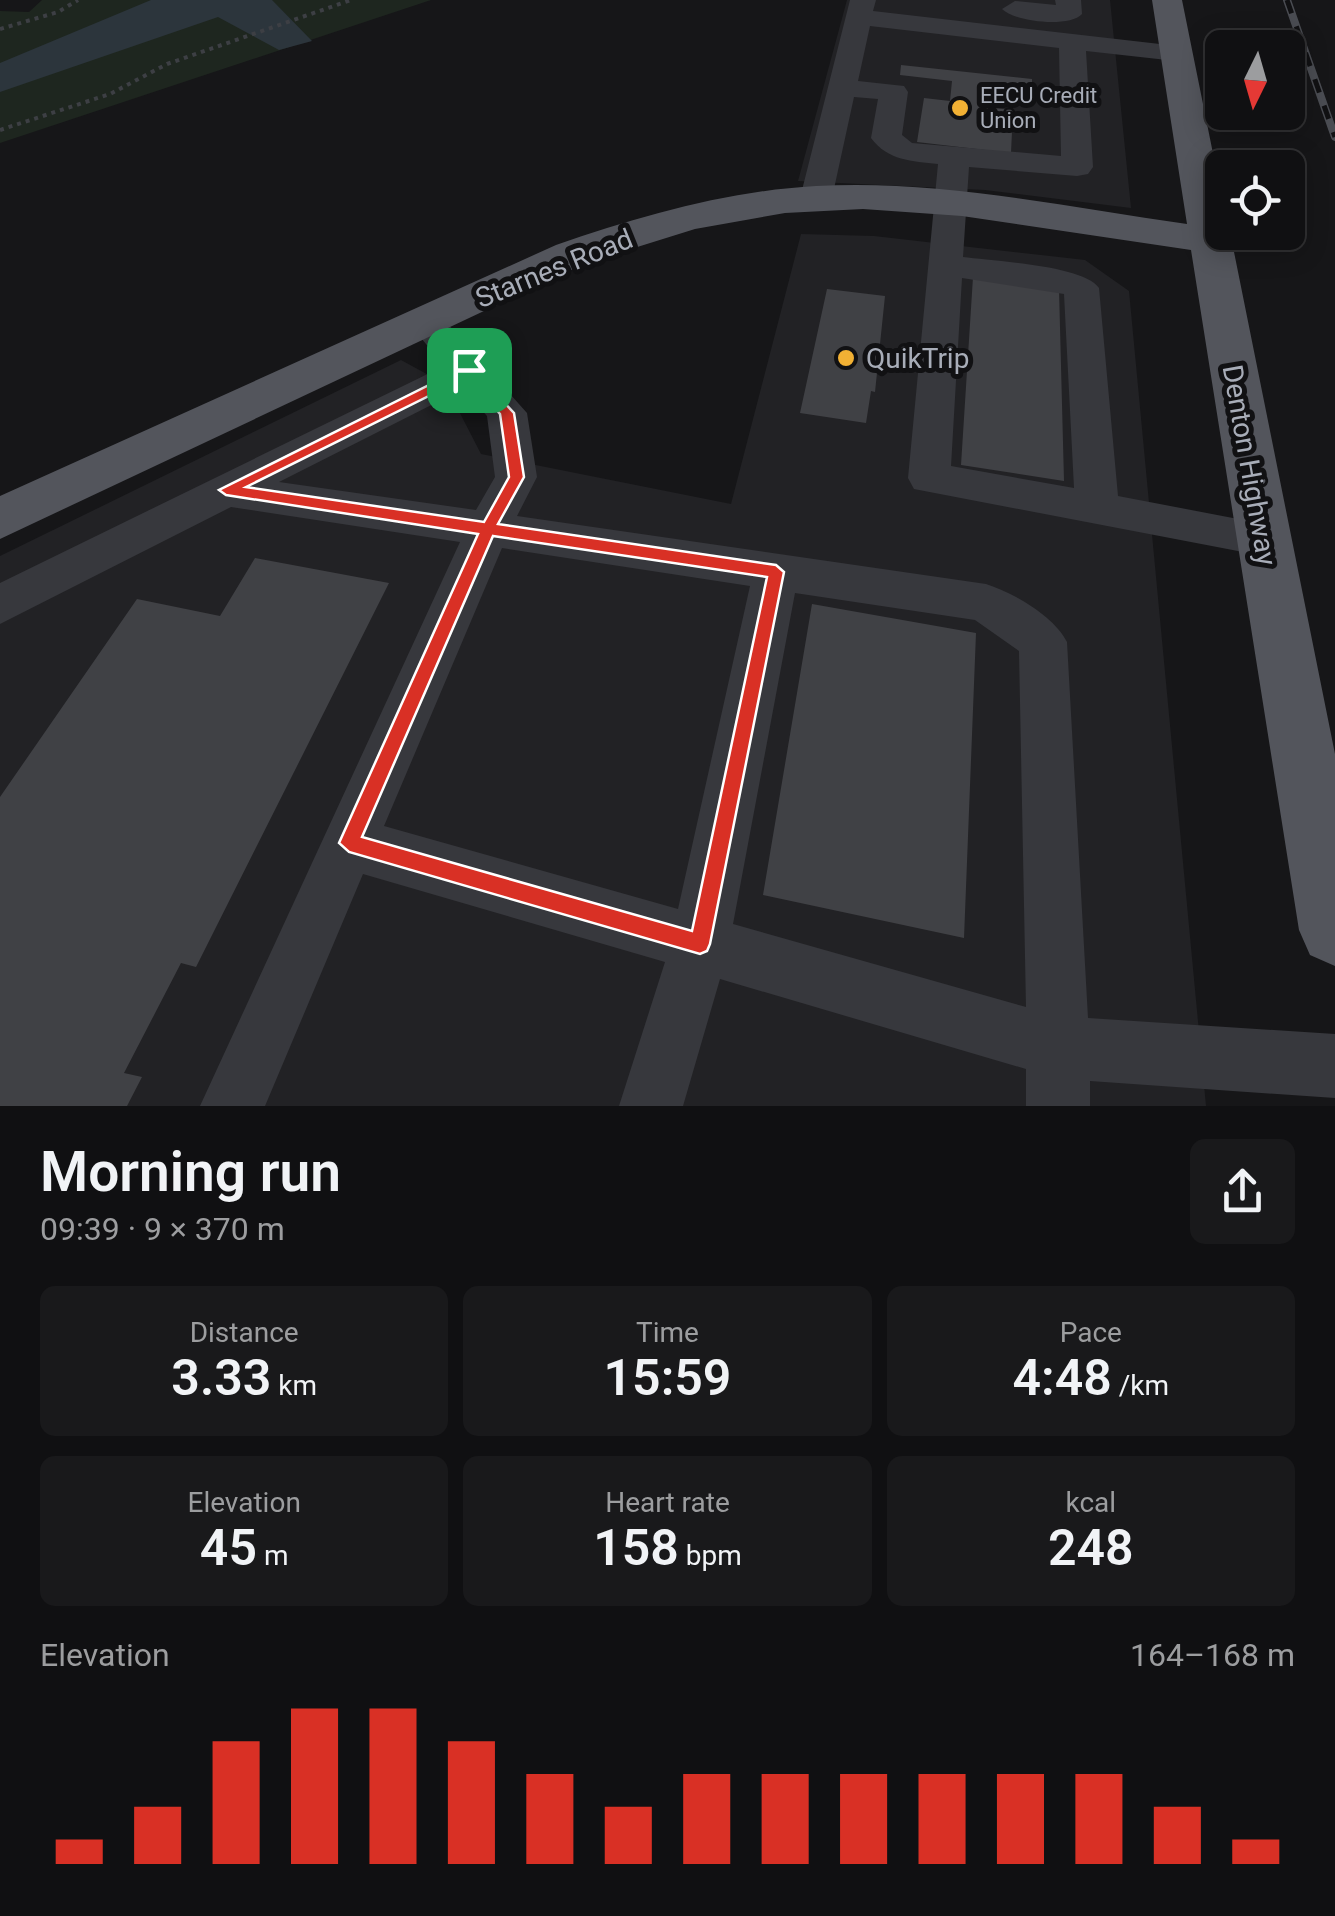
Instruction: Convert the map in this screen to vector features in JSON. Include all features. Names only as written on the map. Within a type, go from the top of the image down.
[{"type":"main road","name":"Denton Highway","points":[[1166,0],[1205,217]]},
{"type":"main road","name":"Starnes Road","points":[[0,519],[572,254],[693,218],[816,198],[952,205],[1205,239]]},
{"type":"main road","name":"Denton Highway","points":[[1211,250],[1335,930]]},
{"type":"lane","points":[[923,0],[1069,14],[1068,0]]},
{"type":"lane","points":[[816,198],[861,8],[1176,53]]},
{"type":"lane","points":[[842,88],[894,92],[886,138],[903,151],[1076,167],[1072,41]]},
{"type":"lane","points":[[954,157],[930,478],[1264,539]]},
{"type":"lane","points":[[947,265],[1068,282],[1081,288],[1096,508]]},
{"type":"lane","points":[[232,1106],[488,529],[516,477],[507,413],[426,322]]},
{"type":"lane","points":[[0,605],[469,370]]},
{"type":"lane","points":[[226,490],[986,603],[1042,642],[1058,1076]]},
{"type":"lane","points":[[651,1106],[700,944],[776,572]]},
{"type":"lane","points":[[349,843],[700,944],[1058,1076],[1335,1066]]},
{"type":"path","points":[[0,30],[58,12],[78,0]]},
{"type":"path","points":[[0,130],[110,94],[168,64],[351,0]]},
{"type":"shaded area","points":[[42,0],[431,0],[0,143],[0,11],[29,12]]},
{"type":"shaded area","points":[[151,0],[272,0],[312,41],[279,50],[218,17],[0,92],[0,63]]},
{"type":"shaded area","points":[[847,0],[1110,0],[1131,208],[985,190],[798,181]]},
{"type":"shaded area","points":[[801,234],[874,236],[1085,260],[1129,291],[1206,1106],[0,1106],[0,556],[401,360],[445,384],[481,454],[731,504]]},
{"type":"building","name":"EECU Credit Union","points":[[901,65],[1032,79],[1032,91],[984,86],[982,107],[1013,110],[1011,153],[917,142],[924,98],[950,101],[952,81],[900,75]]},
{"type":"building","name":"QuikTrip","points":[[973,277],[1059,289],[1064,481],[961,465]]},
{"type":"building","name":"QuikTrip","points":[[827,289],[885,296],[875,392],[871,391],[866,423],[800,413]]},
{"type":"building","points":[[255,558],[389,583],[196,967],[181,963],[124,1073],[142,1077],[127,1106],[0,1106],[0,797],[137,599],[220,616]]},
{"type":"building","points":[[812,604],[976,633],[964,938],[763,895]]},
{"type":"railway","points":[[1287,0],[1335,137]]},
{"type":"place","name":"EECU Credit Union","points":[[960,108]]},
{"type":"place","name":"QuikTrip","points":[[846,358]]},
{"type":"route","points":[[469,370],[226,490],[488,529],[776,572],[700,944],[349,843],[488,529],[516,477],[507,413],[469,370]]}]
